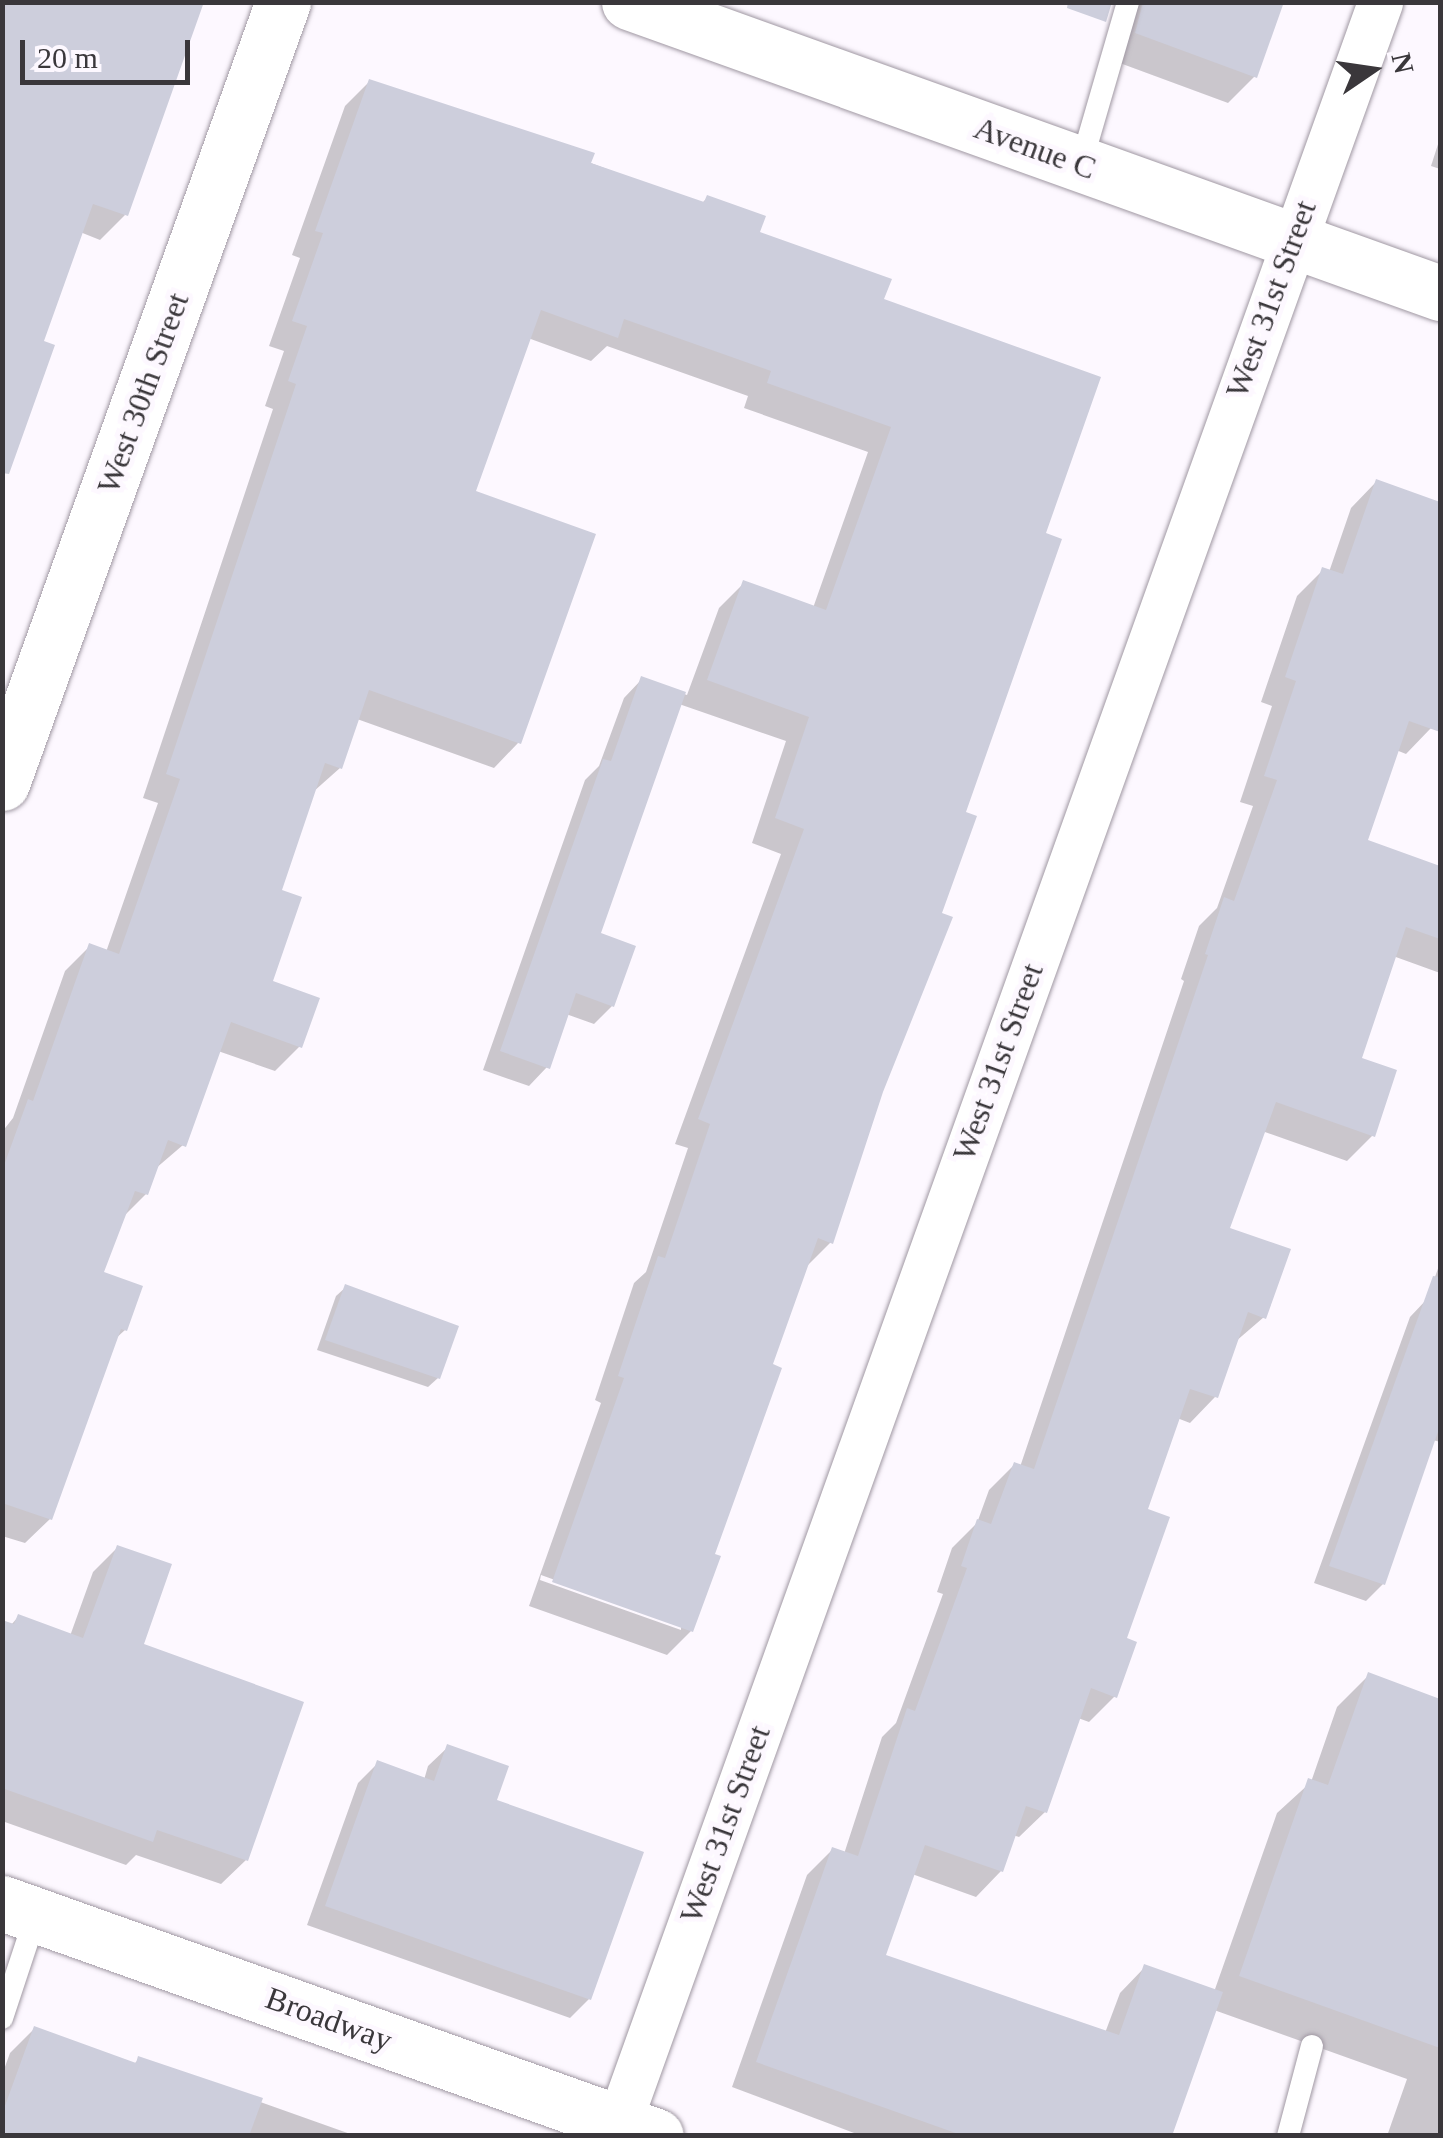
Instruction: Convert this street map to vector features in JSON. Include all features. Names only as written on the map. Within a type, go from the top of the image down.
[{"type":"street","name":"West 30th Street","points":[[2,783],[283,2]]},
{"type":"street","name":"Avenue C","points":[[629,2],[1440,293]]},
{"type":"street","name":"West 31st Street","points":[[629,2131],[1292,240],[1380,2]]},
{"type":"street","name":"Broadway","points":[[19,1908],[629,2131]]},
{"type":"lane","points":[[1081,164],[1128,2]]},
{"type":"lane","points":[[2,2018],[19,1908]]},
{"type":"lane","points":[[1288,2136],[1312,2046]]},
{"type":"building","points":[[2,2],[204,2],[128,216],[93,204],[44,341],[55,345],[9,474],[2,473]]},
{"type":"building","points":[[1068,2],[1112,2],[1106,22],[1067,8]]},
{"type":"building","points":[[1143,2],[1284,2],[1257,78],[1135,33]]},
{"type":"building","points":[[369,79],[595,153],[591,163],[704,202],[707,195],[766,216],[760,232],[892,279],[884,299],[1101,377],[1046,533],[1062,539],[966,812],[977,816],[942,913],[953,917],[883,1092],[833,1244],[818,1238],[773,1364],[782,1368],[715,1554],[721,1556],[693,1632],[552,1582],[624,1378],[618,1376],[658,1256],[665,1258],[710,1124],[698,1119],[804,829],[775,818],[809,717],[707,680],[743,580],[826,610],[891,427],[767,383],[771,371],[624,319],[618,338],[541,310],[476,491],[596,534],[521,744],[369,690],[342,769],[325,763],[282,890],[302,897],[273,981],[320,998],[302,1048],[231,1022],[186,1147],[168,1140],[148,1195],[135,1191],[104,1272],[143,1286],[127,1331],[121,1329],[52,1520],[2,1503],[2,1171],[28,1099],[33,1101],[89,943],[119,954],[180,779],[166,774],[296,384],[288,381],[307,326],[292,321],[323,233],[315,231]]},
{"type":"building","points":[[1376,479],[1440,502],[1440,732],[1409,721],[1368,840],[1440,866],[1440,939],[1406,927],[1362,1058],[1397,1070],[1375,1137],[1276,1102],[1230,1228],[1291,1249],[1266,1319],[1248,1312],[1218,1398],[1190,1389],[1148,1509],[1170,1517],[1127,1638],[1137,1642],[1117,1698],[1091,1688],[1047,1813],[1026,1806],[1003,1872],[925,1845],[886,1955],[1119,2035],[1144,1964],[1223,1992],[1172,2136],[964,2136],[756,2062],[832,1847],[858,1856],[907,1708],[915,1711],[967,1568],[961,1566],[977,1519],[991,1524],[1014,1462],[1034,1469],[1208,955],[1205,954],[1224,897],[1234,901],[1277,780],[1264,776],[1296,681],[1285,677],[1322,567],[1343,574]]},
{"type":"building","points":[[641,676],[686,692],[601,933],[636,946],[614,1007],[576,993],[550,1069],[500,1051],[603,759],[611,761]]},
{"type":"building","points":[[1433,1276],[1440,1277],[1440,1426],[1385,1585],[1329,1566]]},
{"type":"building","points":[[345,1284],[459,1326],[440,1379],[325,1340]]},
{"type":"building","points":[[117,1545],[172,1564],[144,1644],[304,1702],[248,1861],[157,1830],[153,1842],[2,1788],[2,1620],[14,1624],[18,1614],[83,1638]]},
{"type":"building","points":[[1368,1672],[1440,1699],[1440,2048],[1239,1976],[1308,1778],[1328,1785]]},
{"type":"building","points":[[447,1744],[509,1766],[497,1800],[644,1852],[591,2000],[325,1906],[377,1760],[434,1781]]},
{"type":"building","points":[[34,2026],[136,2063],[138,2056],[263,2098],[249,2136],[2,2136],[2,2114]]}]
